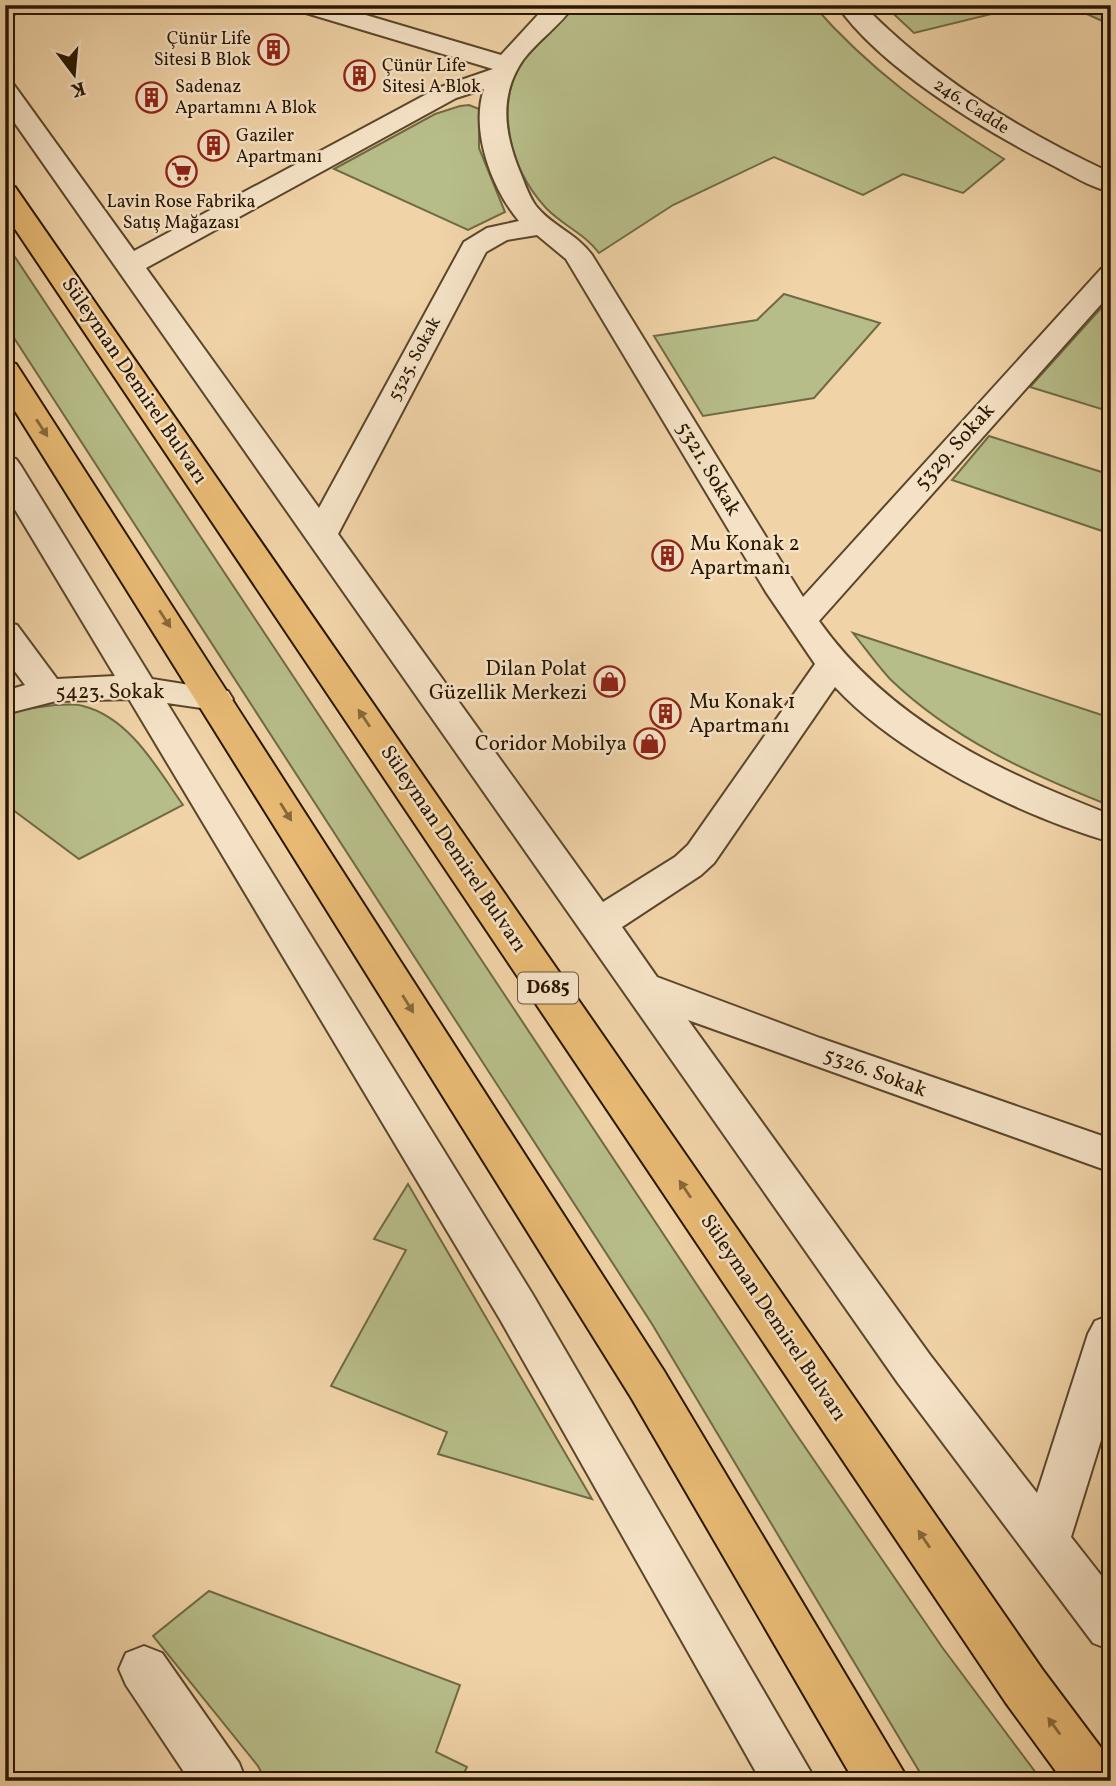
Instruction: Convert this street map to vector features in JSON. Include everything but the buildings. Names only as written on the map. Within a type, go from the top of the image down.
[{"type":"highway","name":"Süleyman Demirel Bulvarı","points":[[5,193],[1009,1663],[1094,1781]]},
{"type":"highway","points":[[5,370],[648,1385],[883,1781]]},
{"type":"street","points":[[5,9],[11,5]]},
{"type":"street","points":[[305,5],[502,70]]},
{"type":"street","points":[[130,265],[447,93],[502,70],[518,47],[562,5]]},
{"type":"street","name":"246. Cadde","points":[[849,5],[885,43],[941,88],[1002,128],[1111,184]]},
{"type":"street","name":"5321. Sokak","points":[[502,70],[492,123],[494,144],[524,209],[570,244],[578,255],[801,620],[833,664],[881,711],[941,752],[1027,795],[1111,829]]},
{"type":"street","points":[[5,90],[914,1369],[1111,1627]]},
{"type":"street","name":"5325. Sokak","points":[[321,535],[474,248],[487,237],[496,234],[543,226]]},
{"type":"street","name":"5329. Sokak","points":[[801,620],[1111,275]]},
{"type":"street","points":[[5,466],[517,1308],[790,1781]]},
{"type":"street","points":[[5,634],[48,691]]},
{"type":"street","points":[[598,924],[688,866],[701,854],[833,664]]},
{"type":"street","name":"5423. Sokak","points":[[5,703],[48,691],[141,690],[215,699]]},
{"type":"street","name":"5326. Sokak","points":[[641,986],[806,1049],[1111,1156]]},
{"type":"street","points":[[1045,1542],[1111,1334]]},
{"type":"street","points":[[144,1669],[220,1781]]},
{"type":"green space","points":[[578,5],[813,5],[857,50],[902,90],[1004,159],[963,193],[903,174],[863,195],[774,157],[673,205],[599,253],[587,240],[552,214],[533,192],[515,156],[508,116],[509,96],[524,58]]},
{"type":"green space","points":[[884,5],[1028,5],[914,33]]},
{"type":"green space","points":[[1067,5],[1111,5],[1111,25]]},
{"type":"green space","points":[[469,105],[479,109],[479,148],[505,212],[468,230],[334,169],[435,114]]},
{"type":"green space","points":[[5,242],[794,1431],[942,1647],[1042,1781],[925,1781],[652,1324],[5,324]]},
{"type":"green space","points":[[784,294],[880,323],[814,398],[703,416],[654,336],[757,320]]},
{"type":"green space","points":[[1111,297],[1111,412],[1030,387]]},
{"type":"green space","points":[[989,436],[1111,475],[1111,534],[952,480]]},
{"type":"green space","points":[[853,633],[1111,718],[1111,806],[1023,768],[940,720],[890,679]]},
{"type":"green space","points":[[80,705],[115,721],[141,746],[183,805],[79,859],[5,804],[5,716],[25,709]]},
{"type":"green space","points":[[408,1184],[592,1499],[438,1454],[447,1432],[331,1386],[406,1250],[374,1239]]},
{"type":"green space","points":[[209,1591],[460,1685],[436,1752],[467,1767],[460,1781],[266,1781],[258,1766],[153,1636]]},
{"type":"place","name":"Çünür Life Sitesi B Blok","points":[[274,49]]},
{"type":"place","name":"Çünür Life Sitesi A Blok","points":[[359,76]]},
{"type":"place","name":"Sadenaz Apartamnı A Blok","points":[[152,97]]},
{"type":"place","name":"Gaziler Apartmanı","points":[[213,146]]},
{"type":"place","name":"Lavin Rose Fabrika Satış Mağazası","points":[[181,171]]},
{"type":"place","name":"Mu Konak 2 Apartmanı","points":[[667,556]]},
{"type":"place","name":"Dilan Polat Güzellik Merkezi","points":[[610,681]]},
{"type":"place","name":"Mu Konak 1 Apartmanı","points":[[666,714]]},
{"type":"place","name":"Coridor Mobilya","points":[[650,744]]}]
